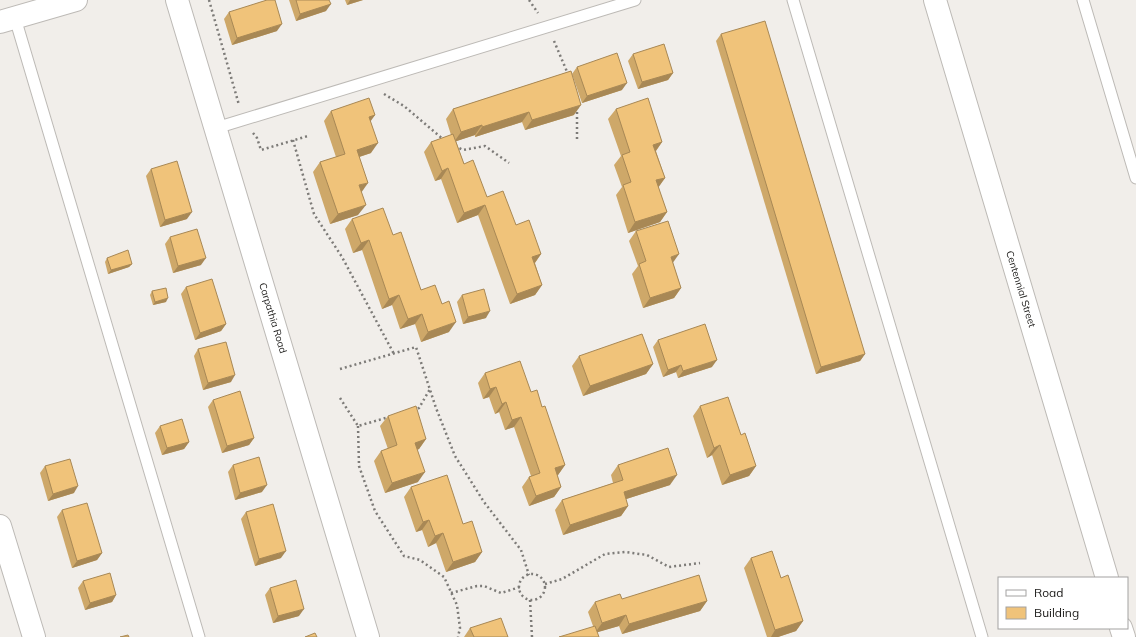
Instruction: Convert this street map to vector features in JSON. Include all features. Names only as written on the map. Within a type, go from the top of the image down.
[{"type":"street","points":[[8,20],[76,0]]},
{"type":"street","name":"Carpathia Road","points":[[177,0],[368,637]]},
{"type":"street","name":"Centennial Street","points":[[934,0],[1107,577]]},
{"type":"street","points":[[0,526],[34,637]]},
{"type":"lane","points":[[216,128],[634,0]]},
{"type":"lane","points":[[793,0],[982,637]]},
{"type":"lane","points":[[1083,0],[1136,178]]},
{"type":"lane","points":[[8,20],[199,637]]},
{"type":"path","points":[[209,0],[244,120]]},
{"type":"path","points":[[548,27],[566,68],[570,81]]},
{"type":"path","points":[[365,82],[404,106],[446,141]]},
{"type":"path","points":[[575,101],[577,108],[577,139]]},
{"type":"path","points":[[261,150],[308,136]]},
{"type":"path","points":[[293,140],[314,214],[342,257],[394,354]]},
{"type":"path","points":[[452,144],[463,150],[485,146],[510,163]]},
{"type":"path","points":[[340,369],[416,347],[455,456],[484,502],[521,550],[529,575]]},
{"type":"path","points":[[412,410],[419,408],[430,389]]},
{"type":"path","points":[[340,398],[358,426],[359,466],[375,511],[404,556],[420,560],[444,577],[457,605],[460,628],[458,637]]},
{"type":"path","points":[[358,426],[396,415]]},
{"type":"path","points":[[545,584],[562,579],[605,554],[625,552],[647,555],[669,567],[700,563]]},
{"type":"path","points":[[533,574],[541,577],[545,584],[542,596],[534,600],[530,600],[523,595],[520,587],[522,579],[529,575],[533,574]]},
{"type":"path","points":[[451,593],[477,586],[484,586],[502,593],[520,587]]},
{"type":"path","points":[[530,600],[532,637]]},
{"type":"building","points":[[267,0],[275,0],[282,24],[237,38],[229,12]]},
{"type":"building","points":[[296,0],[329,0],[331,4],[300,14]]},
{"type":"building","points":[[765,21],[865,354],[821,367],[721,34]]},
{"type":"building","points":[[664,44],[673,73],[642,82],[633,54]]},
{"type":"building","points":[[617,53],[627,83],[587,96],[577,67]]},
{"type":"building","points":[[571,71],[581,105],[532,120],[529,112],[461,132],[453,109]]},
{"type":"building","points":[[369,98],[375,115],[369,117],[378,143],[357,150],[368,183],[359,185],[366,205],[338,214],[320,162],[345,154],[331,111]]},
{"type":"building","points":[[648,98],[662,142],[653,145],[665,178],[656,180],[667,212],[635,222],[623,185],[631,182],[622,155],[630,152],[616,109]]},
{"type":"building","points":[[453,134],[464,164],[473,160],[487,197],[503,191],[516,225],[529,220],[541,254],[532,257],[542,285],[517,294],[485,205],[464,213],[448,168],[442,171],[431,142]]},
{"type":"building","points":[[177,161],[192,212],[165,220],[151,169]]},
{"type":"building","points":[[383,208],[393,235],[401,232],[421,290],[435,285],[442,304],[449,301],[456,322],[428,332],[422,314],[408,319],[399,295],[389,299],[369,240],[361,243],[352,219]]},
{"type":"building","points":[[668,221],[679,254],[671,257],[681,288],[650,298],[639,264],[646,261],[636,231]]},
{"type":"building","points":[[197,229],[206,258],[178,266],[170,237]]},
{"type":"building","points":[[128,250],[132,264],[111,270],[107,258]]},
{"type":"building","points":[[212,279],[226,324],[200,333],[186,287]]},
{"type":"building","points":[[166,288],[168,298],[155,302],[152,291]]},
{"type":"building","points":[[484,289],[490,311],[468,317],[462,295]]},
{"type":"building","points":[[705,324],[717,360],[683,371],[681,365],[668,370],[658,340]]},
{"type":"building","points":[[642,334],[653,364],[590,386],[579,356]]},
{"type":"building","points":[[226,342],[235,375],[208,383],[198,349]]},
{"type":"building","points":[[520,361],[531,392],[537,390],[542,407],[545,406],[565,465],[555,468],[561,487],[536,496],[529,477],[540,473],[521,417],[512,420],[506,402],[502,404],[496,387],[490,389],[485,373]]},
{"type":"building","points":[[240,391],[254,438],[227,446],[213,400]]},
{"type":"building","points":[[728,397],[741,435],[745,433],[756,466],[730,475],[720,445],[714,448],[700,406]]},
{"type":"building","points":[[416,406],[426,439],[415,443],[425,472],[392,483],[381,451],[397,445],[388,416]]},
{"type":"building","points":[[182,419],[189,442],[167,448],[160,426]]},
{"type":"building","points":[[668,448],[677,475],[624,492],[628,506],[570,525],[562,500],[623,480],[618,465]]},
{"type":"building","points":[[259,457],[267,485],[240,493],[233,465]]},
{"type":"building","points":[[70,459],[78,486],[53,494],[45,466]]},
{"type":"building","points":[[447,475],[463,524],[472,521],[482,552],[453,562],[443,533],[435,536],[429,520],[423,522],[411,487]]},
{"type":"building","points":[[87,503],[102,553],[77,561],[62,510]]},
{"type":"building","points":[[273,504],[286,551],[259,559],[246,512]]},
{"type":"building","points":[[772,551],[781,578],[788,575],[803,621],[775,630],[751,558]]},
{"type":"building","points":[[110,573],[116,595],[90,603],[83,581]]},
{"type":"building","points":[[699,575],[707,601],[629,624],[626,615],[602,623],[595,602],[620,594],[622,599]]},
{"type":"building","points":[[296,580],[304,609],[278,616],[270,588]]},
{"type":"building","points":[[501,618],[508,637],[474,637],[470,628]]},
{"type":"building","points":[[595,626],[599,637],[559,637]]},
{"type":"building","points":[[315,633],[317,637],[305,637]]}]
